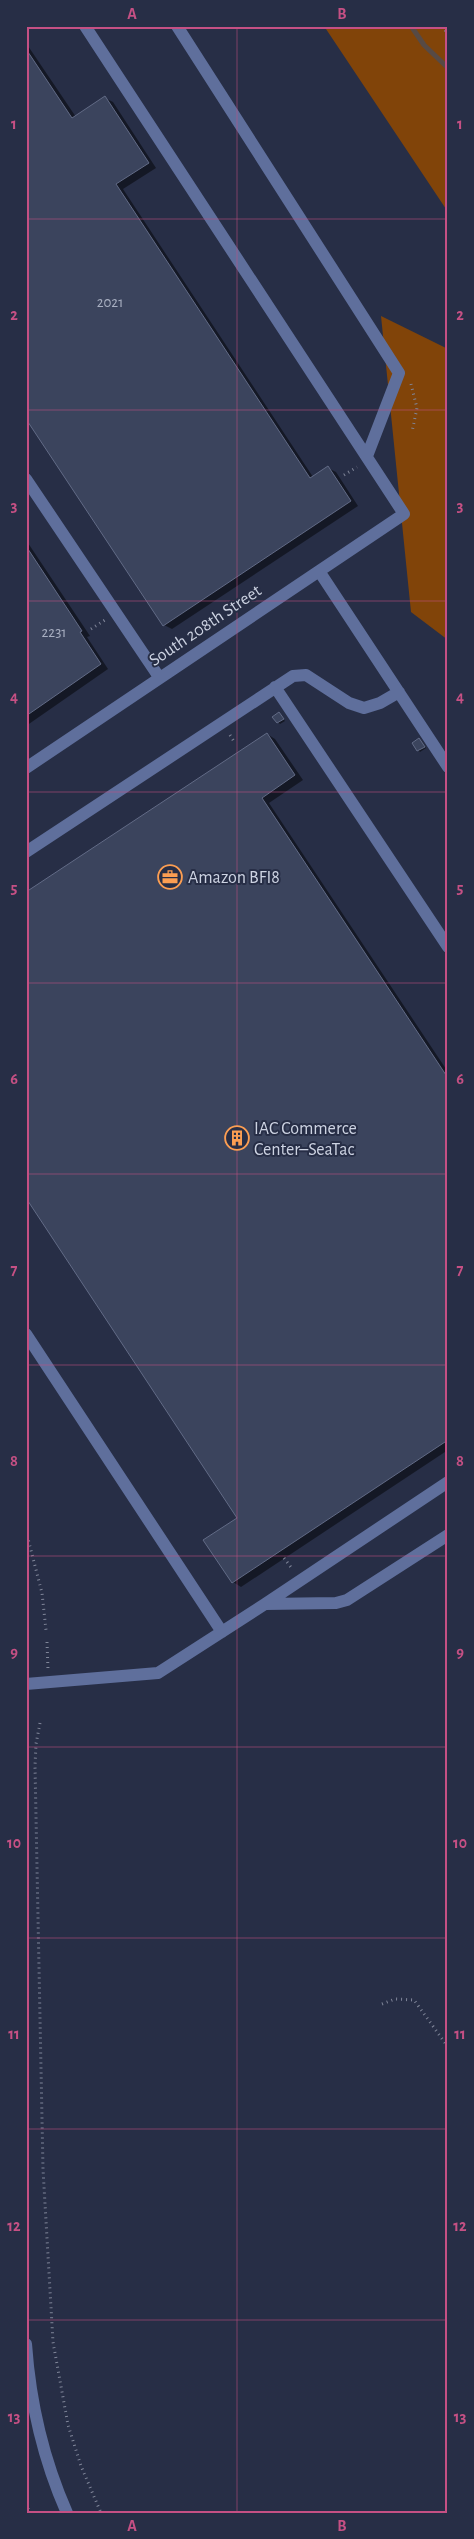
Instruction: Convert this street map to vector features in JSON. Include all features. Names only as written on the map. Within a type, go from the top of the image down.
[{"type":"street","points":[[85,26],[367,456]]},
{"type":"street","points":[[178,26],[399,374],[367,456]]},
{"type":"street","name":"South 208th Street","points":[[26,768],[404,514],[367,456]]},
{"type":"street","points":[[26,480],[159,678]]},
{"type":"street","points":[[319,571],[448,767]]},
{"type":"street","points":[[26,852],[293,676],[306,675],[349,703],[364,708],[380,703],[399,692]]},
{"type":"street","points":[[275,687],[448,947]]},
{"type":"street","points":[[26,1334],[222,1632]]},
{"type":"street","points":[[26,1684],[75,1678],[158,1673],[448,1482]]},
{"type":"street","points":[[265,1604],[336,1603],[347,1600],[448,1535]]},
{"type":"street","points":[[26,2344],[28,2366],[46,2456],[67,2513]]},
{"type":"path","points":[[442,26],[448,34]]},
{"type":"path","points":[[410,382],[417,408],[412,432]]},
{"type":"path","points":[[344,475],[357,467]]},
{"type":"path","points":[[91,629],[105,620]]},
{"type":"path","points":[[227,731],[236,743]]},
{"type":"path","points":[[26,1531],[42,1593],[46,1630]]},
{"type":"path","points":[[284,1558],[293,1570]]},
{"type":"path","points":[[40,1722],[35,1766],[39,1921],[38,2018],[43,2169],[53,2342],[68,2426],[81,2466],[102,2513]]},
{"type":"path","points":[[382,2004],[395,1999],[414,2000],[448,2047]]},
{"type":"path","points":[[26,2504],[30,2513]]},
{"type":"shaded area","points":[[324,26],[448,26],[448,212]]},
{"type":"shaded area","points":[[381,316],[448,349],[448,640],[411,612]]},
{"type":"building","points":[[26,49],[72,118],[105,96],[149,163],[116,184],[310,478],[328,466],[351,501],[163,626],[26,419]]},
{"type":"building","points":[[26,546],[82,631],[80,632],[101,664],[26,716]]},
{"type":"building","points":[[279,712],[284,719],[277,723],[272,717]]},
{"type":"building","name":"IAC Commerce Center–SeaTac","points":[[267,733],[295,775],[262,798],[448,1078],[448,1440],[232,1583],[203,1540],[237,1518],[26,1198],[26,892]]},
{"type":"building","points":[[419,738],[425,747],[417,751],[412,743]]},
{"type":"waterway","points":[[411,26],[424,45],[448,68]]},
{"type":"place","name":"Amazon BFI8","points":[[170,877]]},
{"type":"place","name":"IAC Commerce Center–SeaTac","points":[[237,1138]]}]
